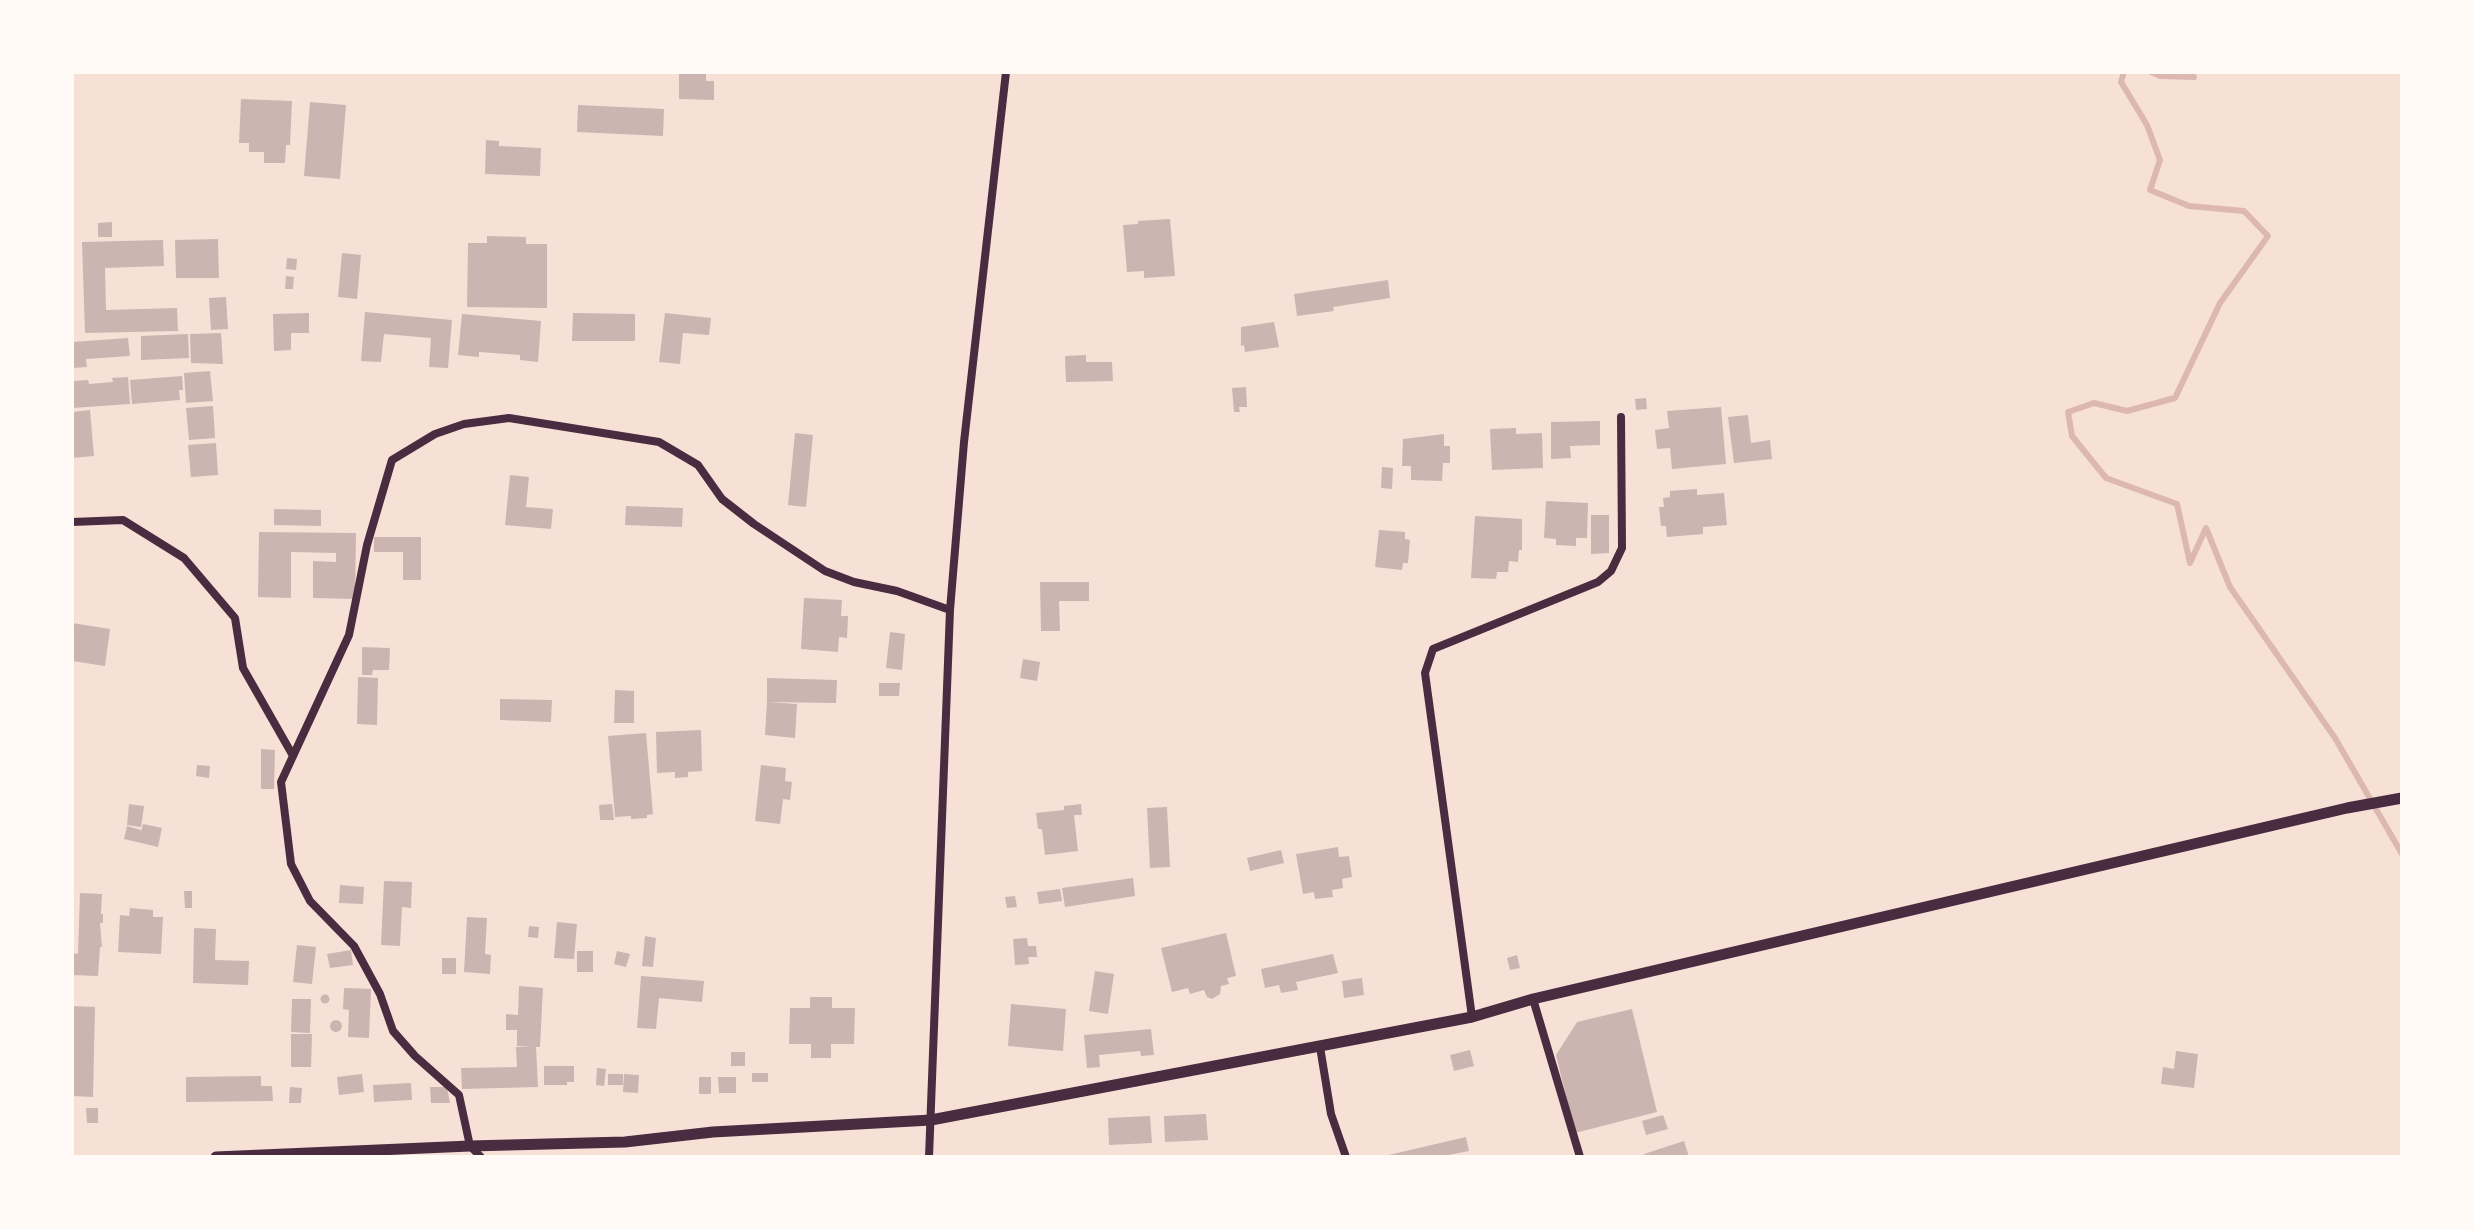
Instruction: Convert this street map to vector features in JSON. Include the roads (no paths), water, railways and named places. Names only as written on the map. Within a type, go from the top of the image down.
[{"type":"street","points":[[929,1157],[950,610],[964,442],[1006,72]]},
{"type":"street","points":[[1472,1017],[1425,673],[1433,649],[1598,582],[1611,571],[1622,548],[1621,417]]},
{"type":"street","points":[[481,1157],[470,1146],[459,1095],[415,1056],[393,1031],[380,994],[354,946],[310,901],[291,864],[281,782],[349,635],[367,545],[392,460],[435,434],[464,424],[509,418],[659,442],[698,465],[722,499],[743,516],[825,571],[950,610]]},
{"type":"street","points":[[72,522],[123,520],[184,558],[235,618],[243,668],[292,754]]},
{"type":"street","points":[[216,1157],[625,1142],[713,1132],[931,1120],[1472,1017],[1533,999],[2347,808],[2402,798]]},
{"type":"street","points":[[1533,999],[1580,1157]]},
{"type":"street","points":[[1320,1047],[1331,1114],[1344,1156]]},
{"type":"waterway","points":[[2124,72],[2121,82],[2147,125],[2160,160],[2150,190],[2189,206],[2244,211],[2268,236],[2220,303],[2175,398],[2127,411],[2094,403],[2068,412],[2072,436],[2106,478],[2177,504],[2190,563],[2206,528],[2230,587],[2335,738],[2402,854]]},
{"type":"waterway","points":[[2151,72],[2160,76],[2194,77],[2192,72]]}]
